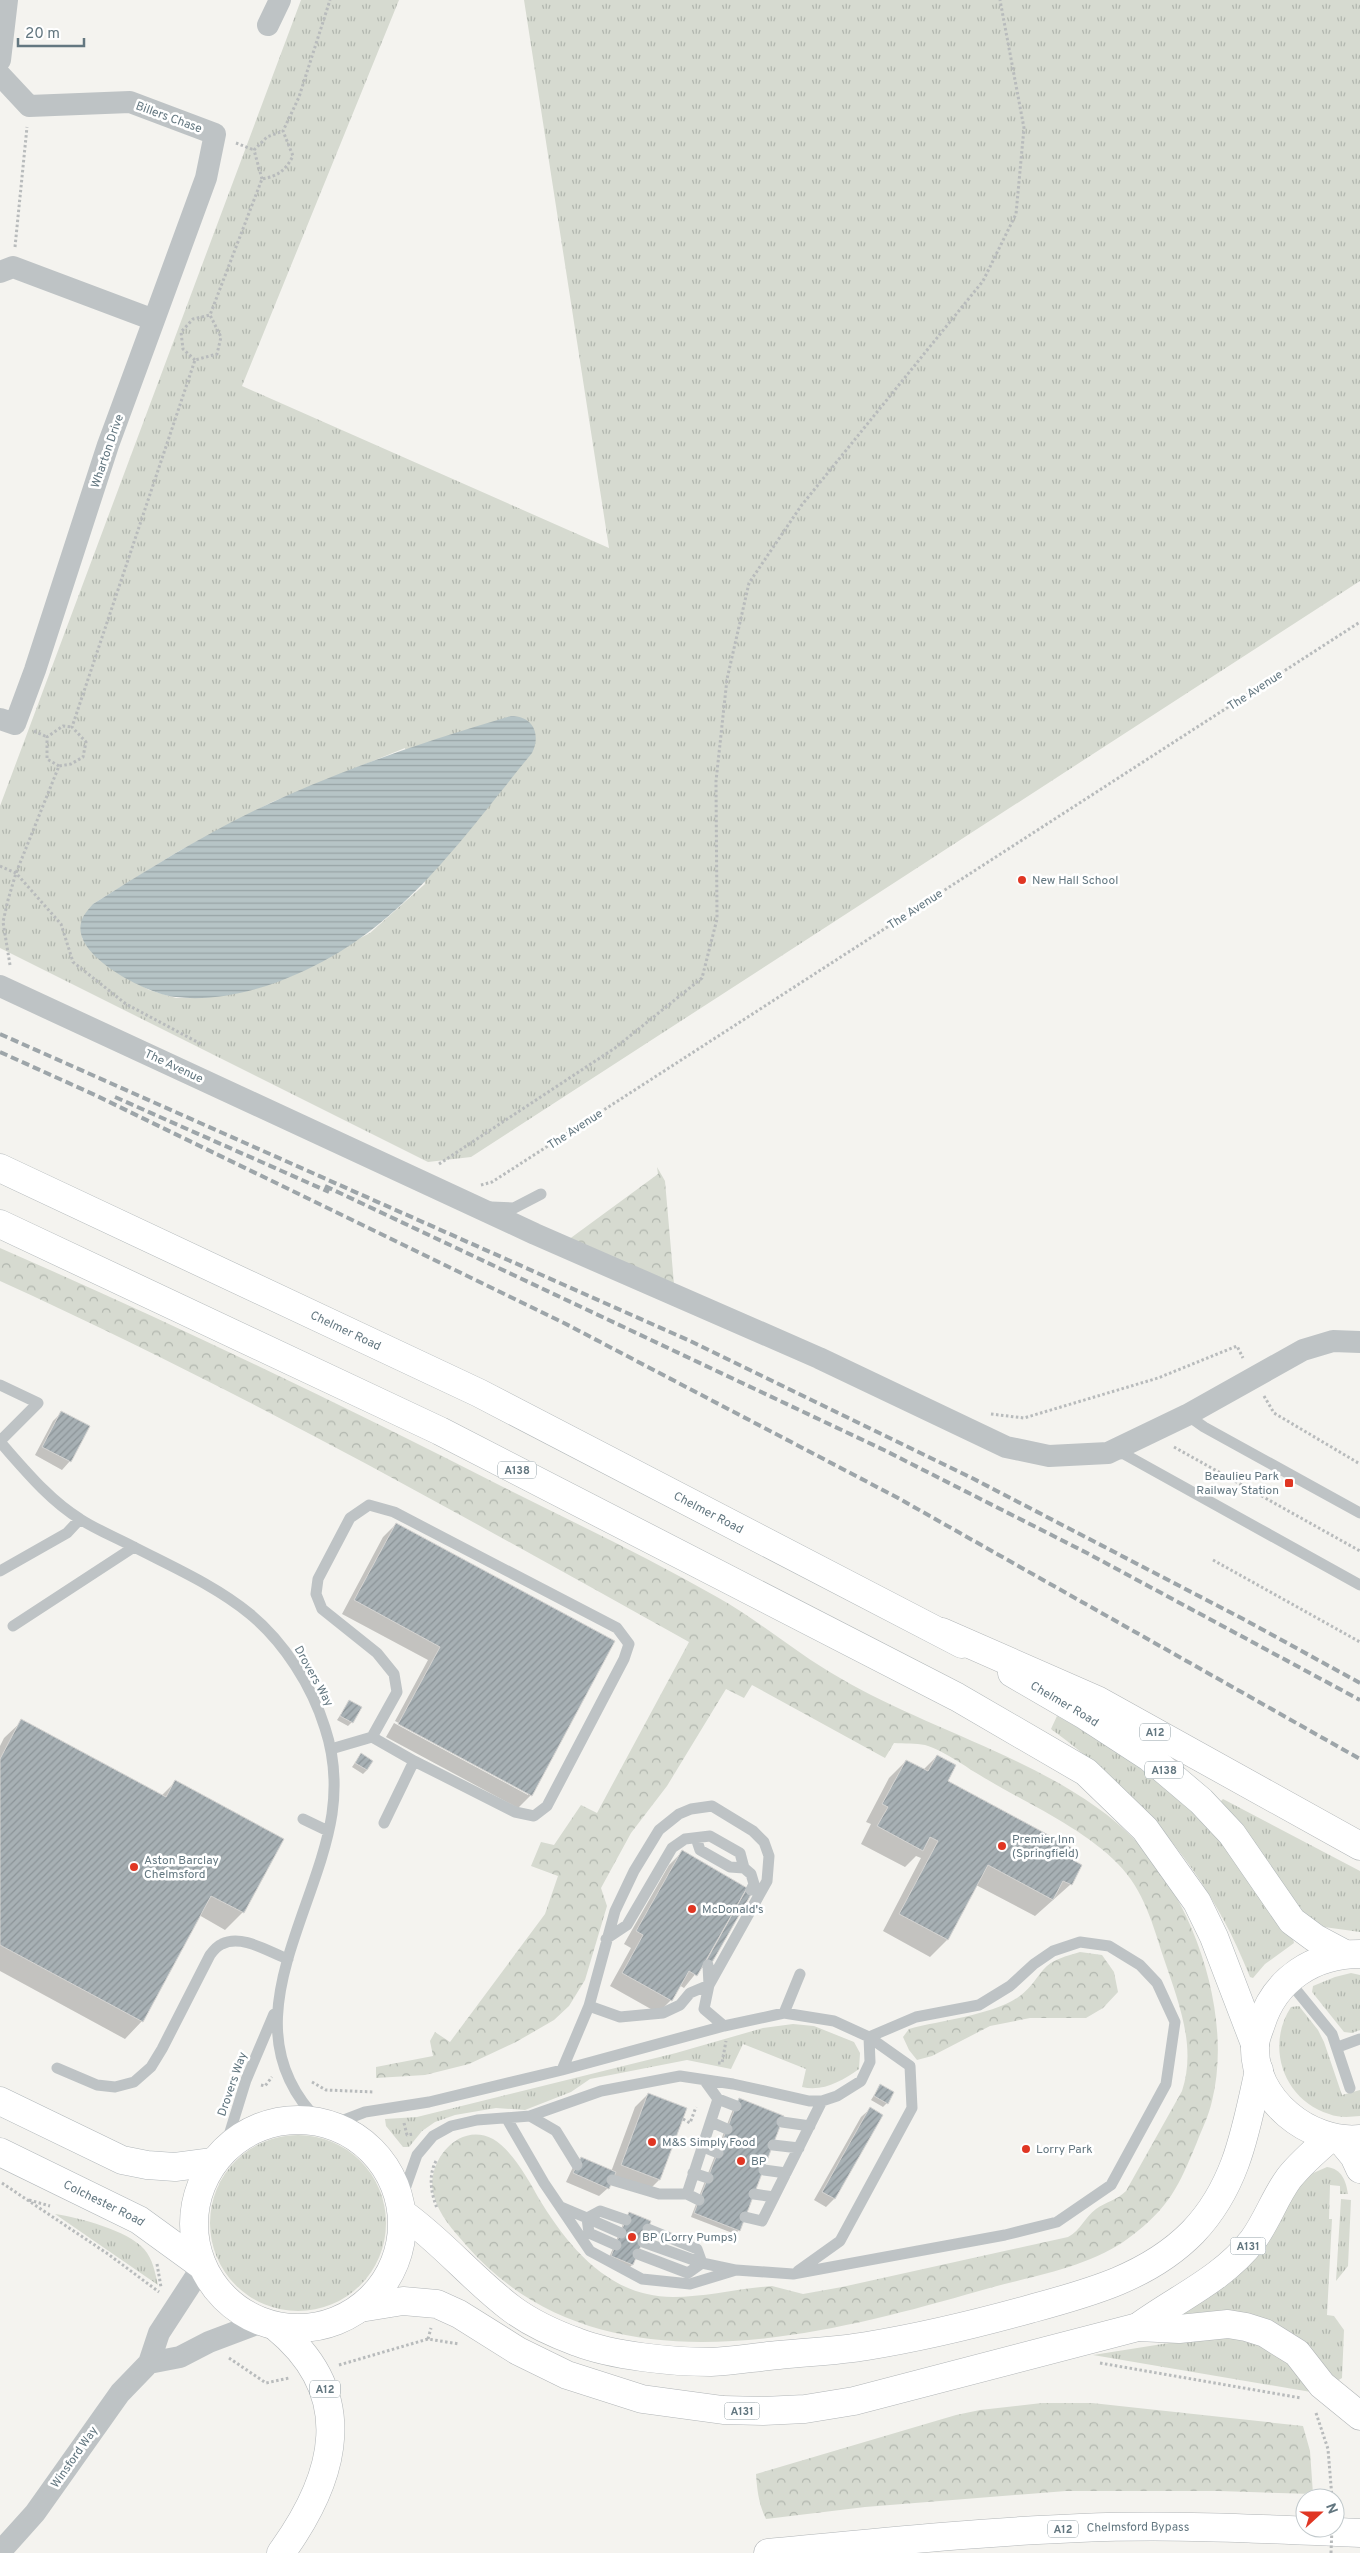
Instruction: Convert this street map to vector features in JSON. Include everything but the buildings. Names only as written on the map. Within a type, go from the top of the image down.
[{"type":"main road","name":"Chelmer Road","points":[[0,1168],[479,1393],[942,1632],[1086,1716],[1149,1757],[1201,1801],[1232,1834],[1292,1921],[1315,1938],[1353,1954]]},
{"type":"main road","name":"A138","points":[[0,1224],[440,1431],[957,1697],[1086,1772],[1118,1800],[1145,1829],[1197,1902],[1214,1937],[1257,2057]]},
{"type":"main road","name":"A12","points":[[942,1632],[1097,1700],[1360,1846]]},
{"type":"main road","points":[[401,2208],[430,2233],[482,2284],[514,2311],[579,2343],[610,2352],[711,2362],[865,2347],[968,2327],[1090,2292],[1147,2268],[1172,2251],[1193,2232],[1226,2188],[1237,2162],[1245,2135],[1265,2012],[1288,1980],[1310,1964],[1353,1954]]},
{"type":"main road","points":[[1257,2057],[1271,2098],[1299,2122],[1343,2139],[1360,2169]]},
{"type":"main road","points":[[0,2101],[122,2160],[147,2165],[175,2167],[219,2155]]},
{"type":"main road","points":[[294,2119],[325,2124],[359,2139],[371,2150],[392,2179],[401,2208],[401,2238],[389,2276],[381,2288],[360,2308],[343,2319],[314,2328],[269,2324],[252,2318],[231,2305],[217,2290],[202,2266],[194,2235],[194,2214],[201,2185],[219,2155],[248,2131],[263,2125],[294,2119]]},
{"type":"main road","name":"A131","points":[[1138,2327],[1168,2305],[1208,2282],[1230,2264],[1253,2241],[1288,2179],[1343,2139]]},
{"type":"main road","name":"Colchester Road","points":[[0,2152],[139,2220],[202,2266]]},
{"type":"main road","name":"A131","points":[[360,2308],[403,2301],[437,2304],[459,2314],[518,2351],[567,2375],[642,2399],[739,2411],[805,2409],[854,2401],[1138,2327],[1179,2329],[1228,2324],[1265,2333],[1297,2353],[1322,2385],[1360,2416]]},
{"type":"main road","name":"A12","points":[[269,2324],[295,2342],[307,2357],[324,2387],[330,2410],[331,2437],[325,2468],[314,2502],[281,2553]]},
{"type":"main road","name":"Chelmsford Bypass","points":[[768,2553],[946,2535],[1082,2528],[1212,2526],[1360,2534]]},
{"type":"street","points":[[0,60],[7,0]]},
{"type":"street","points":[[268,25],[280,0]]},
{"type":"street","points":[[0,75],[29,106]]},
{"type":"street","name":"Billers Chase","points":[[29,106],[130,102],[215,134],[206,178],[154,320]]},
{"type":"street","points":[[6,270],[154,320]]},
{"type":"street","name":"Wharton Drive","points":[[0,719],[15,724],[35,670],[108,445],[154,320]]},
{"type":"street","name":"The Avenue","points":[[6,979],[477,1196]]},
{"type":"street","points":[[477,1196],[535,1234],[819,1358],[1006,1447],[1049,1456],[1108,1453],[1187,1415],[1303,1350],[1333,1342],[1360,1342]]},
{"type":"street","name":"Winsford Way","points":[[0,2552],[35,2513],[120,2393],[149,2363],[159,2333],[202,2266]]},
{"type":"street","points":[[149,2363],[180,2357],[209,2342],[269,2324]]},
{"type":"lane","name":"The Avenue","points":[[477,1196],[514,1208],[541,1194]]},
{"type":"lane","points":[[0,1385],[38,1404],[0,1441]]},
{"type":"lane","points":[[1187,1415],[1204,1427],[1360,1513]]},
{"type":"lane","name":"Drovers Way","points":[[0,1441],[48,1494],[80,1519],[218,1593],[250,1614],[278,1642],[315,1702],[331,1749],[334,1779],[332,1812],[328,1831],[288,1959],[278,2003],[276,2034],[285,2071],[298,2097],[325,2124]]},
{"type":"lane","points":[[1108,1453],[1124,1454],[1360,1585]]},
{"type":"lane","points":[[331,1749],[372,1737],[397,1692],[394,1674],[378,1653],[322,1609],[316,1594],[318,1579],[350,1518],[368,1504],[394,1512],[617,1628],[629,1644],[624,1659],[547,1806],[534,1816],[515,1812],[414,1761],[372,1737]]},
{"type":"lane","points":[[0,1570],[67,1533],[80,1519]]},
{"type":"lane","points":[[13,1626],[134,1547]]},
{"type":"lane","points":[[384,1823],[414,1761]]},
{"type":"lane","points":[[562,2070],[589,2006],[615,1911],[634,1871],[660,1830],[679,1814],[691,1809],[712,1806],[753,1831],[764,1842],[768,1856],[767,1881],[709,1985],[690,1993],[680,2005],[664,2013],[620,2017],[589,2006]]},
{"type":"lane","points":[[302,1819],[328,1831]]},
{"type":"lane","points":[[606,1939],[627,1926],[672,1848],[685,1839],[710,1836],[740,1853],[744,1868],[751,1874],[754,1884],[750,1890]]},
{"type":"lane","points":[[696,1838],[700,1850],[730,1867],[744,1868]]},
{"type":"lane","points":[[57,2068],[97,2085],[115,2087],[134,2082],[151,2067],[210,1955],[221,1944],[234,1941],[248,1943],[288,1959]]},
{"type":"lane","points":[[643,2242],[702,2264],[736,2270],[793,2274],[1005,2235],[1057,2222],[1111,2185],[1166,2084],[1175,2022],[1157,1982],[1140,1965],[1109,1946],[1080,1942],[1052,1951],[1034,1964],[1010,1986],[979,2005],[916,2017],[869,2037]]},
{"type":"lane","points":[[708,1965],[709,1985],[704,2009],[724,2026]]},
{"type":"lane","points":[[784,2013],[800,1974]]},
{"type":"lane","points":[[1288,1980],[1332,2034],[1338,2047],[1350,2088]]},
{"type":"lane","name":"Drovers Way","points":[[219,2155],[246,2080],[278,2003]]},
{"type":"lane","points":[[325,2124],[365,2112],[429,2102],[562,2070],[724,2026],[784,2013],[834,2021],[869,2037],[910,2066],[912,2108],[840,2242],[793,2274]]},
{"type":"lane","points":[[401,2208],[417,2156],[433,2136],[450,2126],[468,2122],[507,2120],[530,2116],[601,2091],[680,2076],[733,2084],[809,2102],[822,2102],[837,2096],[861,2080],[870,2062],[869,2037]]},
{"type":"lane","points":[[1338,2047],[1360,2040]]},
{"type":"lane","points":[[705,2081],[718,2099],[736,2106]]},
{"type":"lane","points":[[687,2194],[718,2099]]},
{"type":"lane","points":[[745,2217],[762,2221],[822,2102]]},
{"type":"lane","points":[[530,2116],[556,2130],[577,2165]]},
{"type":"lane","points":[[507,2120],[560,2207],[590,2251],[642,2279],[690,2284],[736,2270]]},
{"type":"lane","points":[[711,2122],[727,2128]]},
{"type":"lane","points":[[782,2122],[810,2126]]},
{"type":"lane","points":[[773,2145],[798,2148]]},
{"type":"lane","points":[[703,2146],[718,2153]]},
{"type":"lane","points":[[764,2170],[786,2173]]},
{"type":"lane","points":[[694,2173],[708,2178]]},
{"type":"lane","points":[[612,2180],[659,2194],[687,2194],[699,2200]]},
{"type":"lane","points":[[754,2194],[774,2197]]},
{"type":"lane","points":[[560,2207],[621,2233]]},
{"type":"lane","points":[[587,2218],[600,2211],[626,2220]]},
{"type":"lane","points":[[587,2218],[589,2233],[616,2245]]},
{"type":"lane","points":[[648,2229],[696,2249],[702,2264]]},
{"type":"lane","points":[[638,2254],[688,2273],[702,2264]]},
{"type":"path","points":[[195,360],[217,354],[221,337],[210,315],[262,179],[254,150],[267,137],[283,131],[299,98],[330,0]]},
{"type":"path","points":[[438,1165],[615,1048],[702,978],[717,919],[716,782],[728,679],[749,583],[801,506],[983,281],[1016,214],[1024,128],[1000,0]]},
{"type":"path","points":[[6,270],[29,106]]},
{"type":"path","points":[[262,179],[273,177],[286,169],[293,156],[283,131]]},
{"type":"path","points":[[195,360],[182,349],[181,332],[193,319],[210,315]]},
{"type":"path","points":[[72,727],[195,360]]},
{"type":"path","name":"The Avenue","points":[[477,1196],[492,1182],[1360,622]]},
{"type":"path","points":[[63,726],[72,727],[86,742],[83,757],[71,764],[59,766],[47,759],[47,737],[63,726]]},
{"type":"path","points":[[6,979],[3,922],[16,873],[59,766]]},
{"type":"path","points":[[0,866],[16,873],[61,924],[73,962],[126,1004],[201,1044]]},
{"type":"path","points":[[986,1414],[1024,1418],[1158,1378],[1237,1346],[1252,1377],[1274,1413],[1360,1464]]},
{"type":"path","points":[[1150,1433],[1360,1550]]},
{"type":"path","points":[[1213,1560],[1360,1642]]},
{"type":"path","points":[[722,2063],[727,2038]]},
{"type":"path","points":[[1320,2419],[1328,2449],[1331,2488]]},
{"type":"path","points":[[1331,2553],[1332,2538]]},
{"type":"green space","points":[[301,0],[399,0],[242,386],[609,548],[524,0],[1360,0],[1360,581],[471,1157],[428,1162],[0,948],[0,806]],"holes":[[[405,748],[425,884],[370,933],[270,984],[234,993],[199,998],[176,998],[149,990],[109,967],[82,938],[93,904],[179,851],[272,802]]]},
{"type":"green space","points":[[657,1167],[665,1181],[676,1307],[553,1251],[658,1174]]},
{"type":"green space","points":[[0,1248],[128,1305],[382,1426],[639,1555],[733,1606],[809,1659],[840,1678],[915,1716],[1035,1770],[1072,1791],[1106,1814],[1136,1841],[1157,1866],[1176,1896],[1192,1928],[1204,1962],[1213,1998],[1217,2033],[1217,2068],[1212,2101],[1184,2171],[1164,2206],[1130,2237],[1114,2248],[1077,2264],[915,2309],[848,2325],[779,2337],[710,2342],[642,2338],[578,2322],[519,2292],[466,2245],[451,2228],[436,2203],[432,2184],[434,2171],[439,2159],[456,2140],[468,2135],[480,2135],[493,2139],[506,2149],[563,2234],[593,2266],[610,2279],[650,2295],[684,2297],[772,2286],[803,2294],[1068,2237],[1096,2209],[1119,2197],[1126,2191],[1182,2091],[1187,2057],[1184,2024],[1147,1909],[1127,1874],[1104,1851],[1056,1818],[941,1752],[925,1745],[894,1743],[885,1758],[752,1685],[744,1698],[726,1689],[667,1786],[631,1833],[601,1888],[607,1906],[585,1980],[569,2006],[554,2020],[516,2042],[469,2064],[425,2075],[376,2078],[376,2067],[433,2056],[430,2041],[435,2032],[450,2042],[545,1914],[558,1876],[531,1866],[541,1842],[554,1845],[581,1805],[597,1813],[689,1642],[348,1454],[175,1365],[0,1281]]},
{"type":"green space","points":[[1057,1716],[1135,1762],[1188,1806],[1243,1870],[1293,1938],[1294,1943],[1265,1964],[1253,1978],[1250,1977],[1214,1903],[1193,1870],[1169,1838],[1143,1809],[1084,1754],[1051,1729]]},
{"type":"green space","points":[[1223,1799],[1360,1871],[1360,1932],[1324,1927],[1301,1912],[1249,1835],[1220,1802]]},
{"type":"green space","points":[[1080,1952],[1102,1955],[1114,1972],[1118,1992],[1103,2008],[1086,2018],[1030,2018],[990,2026],[932,2056],[917,2060],[909,2050],[903,2037],[909,2029],[979,2013],[1005,2004],[1025,1992],[1051,1963]]},
{"type":"green space","points":[[1351,1973],[1360,1975],[1360,2030],[1352,2033],[1344,2032],[1312,1992],[1313,1986]]},
{"type":"green space","points":[[1299,2006],[1318,2030],[1324,2042],[1342,2095],[1360,2090],[1360,2116],[1337,2116],[1313,2107],[1300,2097],[1290,2085],[1283,2070],[1280,2055],[1280,2039],[1283,2023],[1291,2007]]},
{"type":"green space","points":[[793,2024],[814,2026],[854,2042],[860,2053],[859,2069],[846,2078],[825,2087],[802,2087],[806,2069],[743,2044],[731,2069],[687,2060],[590,2079],[571,2092],[525,2110],[496,2108],[455,2115],[435,2122],[422,2131],[409,2147],[403,2147],[386,2126],[385,2119],[417,2117],[676,2053],[763,2028]]},
{"type":"green space","points":[[289,2135],[307,2135],[339,2145],[354,2155],[366,2167],[376,2182],[382,2197],[386,2223],[382,2249],[376,2264],[366,2279],[354,2291],[339,2301],[324,2307],[307,2311],[289,2311],[257,2301],[242,2291],[230,2279],[220,2264],[214,2249],[210,2232],[210,2214],[220,2182],[230,2167],[242,2155],[257,2145],[272,2139]]},
{"type":"green space","points":[[1327,2167],[1340,2173],[1348,2194],[1340,2194],[1340,2186],[1330,2185],[1329,2219],[1332,2219],[1327,2315],[1334,2316],[1344,2330],[1342,2378],[1337,2381],[1311,2358],[1180,2322],[1174,2314],[1311,2174]]},
{"type":"green space","points":[[1341,2199],[1351,2200],[1348,2266],[1336,2281]]},
{"type":"green space","points":[[55,2214],[77,2218],[102,2226],[136,2242],[150,2257],[158,2285]]},
{"type":"green space","points":[[1213,2336],[1254,2341],[1288,2361],[1311,2392],[1093,2355]]},
{"type":"green space","points":[[1042,2403],[1092,2403],[1303,2426],[1310,2451],[1313,2488],[1295,2488],[1295,2493],[1219,2491],[1066,2491],[865,2507],[766,2519],[759,2497],[756,2474],[956,2415],[980,2410]]},
{"type":"shaded area","points":[[511,716],[525,719],[534,728],[535,746],[532,753],[481,817],[428,879],[399,907],[368,932],[334,955],[297,974],[254,990],[206,998],[176,997],[148,989],[115,972],[100,961],[82,936],[82,920],[93,904],[174,854],[224,826],[293,793],[365,764]]},
{"type":"railway","points":[[0,1034],[688,1340],[972,1478],[1245,1620],[1360,1683]]},
{"type":"railway","points":[[0,1052],[95,1095],[564,1323],[898,1498],[1360,1759]]},
{"type":"railway","points":[[115,1097],[329,1192]]},
{"type":"railway","points":[[325,1186],[884,1450],[1087,1553],[1360,1700]]},
{"type":"place","name":"New Hall School","points":[[1022,880]]},
{"type":"place","name":"Beaulieu Park Railway Station","points":[[1289,1483]]},
{"type":"place","name":"Premier Inn (Springfield)","points":[[1002,1846]]},
{"type":"place","name":"Aston Barclay Chelmsford","points":[[134,1867]]},
{"type":"place","name":"McDonald's","points":[[692,1909]]},
{"type":"place","name":"M&S Simply Food","points":[[652,2142]]},
{"type":"place","name":"Lorry Park","points":[[1026,2149]]},
{"type":"place","name":"BP","points":[[741,2161]]},
{"type":"place","name":"BP (Lorry Pumps)","points":[[632,2237]]}]
